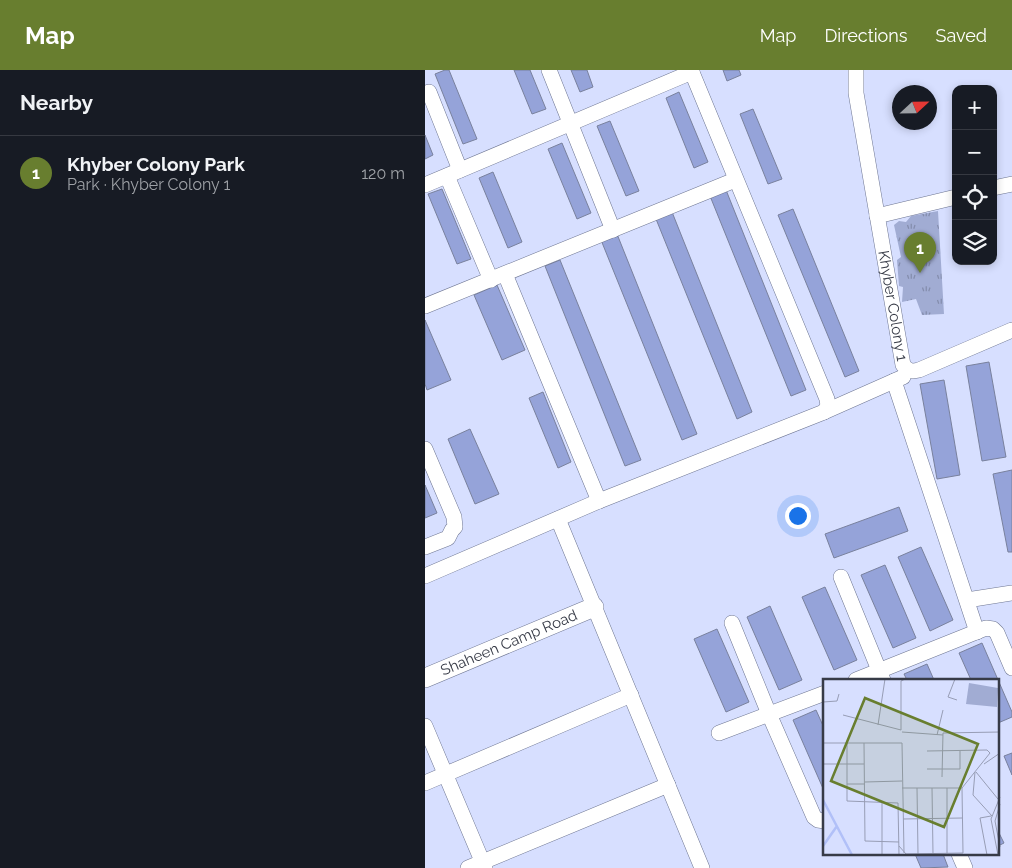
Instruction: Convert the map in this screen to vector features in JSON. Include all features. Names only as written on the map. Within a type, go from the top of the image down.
[{"type":"street","points":[[549,70],[613,230]]},
{"type":"street","name":"Khyber Colony 1","points":[[856,70],[856,93],[903,365],[912,372],[919,370],[1012,330]]},
{"type":"street","points":[[425,185],[691,71],[827,399],[828,406],[824,412]]},
{"type":"street","points":[[429,92],[454,173],[498,277],[599,501]]},
{"type":"street","points":[[425,306],[735,180]]},
{"type":"street","points":[[997,187],[1012,184]]},
{"type":"street","points":[[877,216],[952,198]]},
{"type":"street","points":[[425,576],[599,501],[824,412],[919,370]]},
{"type":"street","points":[[894,381],[977,632]]},
{"type":"street","points":[[425,449],[454,517],[455,527],[448,538],[425,547]]},
{"type":"street","points":[[558,519],[702,868]]},
{"type":"street","points":[[841,577],[882,676]]},
{"type":"street","points":[[967,600],[1012,593]]},
{"type":"street","name":"Shaheen Camp Road","points":[[425,678],[594,606]]},
{"type":"street","points":[[732,623],[814,817],[823,821]]},
{"type":"street","points":[[862,679],[882,676],[986,628],[997,632],[1012,668]]},
{"type":"street","points":[[719,733],[823,693]]},
{"type":"street","points":[[425,783],[631,696]]},
{"type":"street","points":[[425,726],[484,865]]},
{"type":"street","points":[[468,868],[484,865],[668,785]]},
{"type":"street","points":[[960,856],[965,868]]},
{"type":"green space","points":[[938,211],[944,314],[922,315],[916,299],[902,302],[903,287],[899,286],[897,260],[901,257],[894,225],[899,221],[906,222],[911,216]]},
{"type":"building","points":[[449,70],[477,139],[463,144],[435,74]]},
{"type":"building","points":[[514,70],[530,70],[546,109],[532,114]]},
{"type":"building","points":[[571,70],[587,70],[593,87],[580,92]]},
{"type":"building","points":[[723,70],[739,70],[741,75],[727,81]]},
{"type":"building","points":[[679,92],[708,162],[694,168],[666,98]]},
{"type":"building","points":[[753,109],[782,179],[768,184],[740,114]]},
{"type":"building","points":[[610,121],[639,191],[626,196],[597,126]]},
{"type":"building","points":[[425,135],[433,155],[425,159]]},
{"type":"building","points":[[562,143],[591,213],[577,219],[548,149]]},
{"type":"building","points":[[493,172],[522,242],[508,248],[479,178]]},
{"type":"building","points":[[442,189],[471,259],[457,264],[428,194]]},
{"type":"building","points":[[726,190],[806,390],[791,396],[710,196]]},
{"type":"building","points":[[793,209],[859,371],[845,377],[778,215]]},
{"type":"building","points":[[672,212],[752,412],[737,419],[656,219]]},
{"type":"building","points":[[617,234],[697,434],[682,440],[601,240]]},
{"type":"building","points":[[560,260],[641,460],[625,466],[545,266]]},
{"type":"building","points":[[497,285],[525,350],[502,360],[474,295]]},
{"type":"building","points":[[425,320],[451,380],[427,390],[425,384]]},
{"type":"building","points":[[989,362],[1006,457],[982,461],[966,366]]},
{"type":"building","points":[[944,380],[960,475],[937,479],[920,384]]},
{"type":"building","points":[[543,392],[571,462],[558,468],[529,398]]},
{"type":"building","points":[[470,429],[499,494],[475,504],[448,439]]},
{"type":"building","points":[[1012,470],[1012,552],[1008,552],[993,474]]},
{"type":"building","points":[[425,485],[437,513],[425,518]]},
{"type":"building","points":[[899,507],[908,531],[834,558],[825,534]]},
{"type":"building","points":[[921,547],[953,620],[930,631],[898,557]]},
{"type":"building","points":[[885,565],[916,638],[893,648],[861,575]]},
{"type":"building","points":[[825,587],[857,660],[834,670],[802,597]]},
{"type":"building","points":[[770,606],[802,680],[779,690],[747,617]]},
{"type":"building","points":[[717,629],[749,702],[726,712],[694,639]]},
{"type":"building","points":[[982,643],[998,679],[971,679],[959,653]]},
{"type":"building","points":[[927,664],[934,679],[906,679],[904,674]]},
{"type":"building","points":[[999,682],[1012,712],[1012,717],[999,723]]},
{"type":"building","points":[[816,710],[823,726],[823,788],[793,720]]},
{"type":"building","points":[[1012,753],[1012,775],[1004,756]]},
{"type":"building","points":[[999,833],[1004,843],[999,846]]},
{"type":"building","points":[[916,856],[944,856],[948,867],[921,868]]},
{"type":"place","name":"Khyber Colony Park","points":[[920,273]]}]
